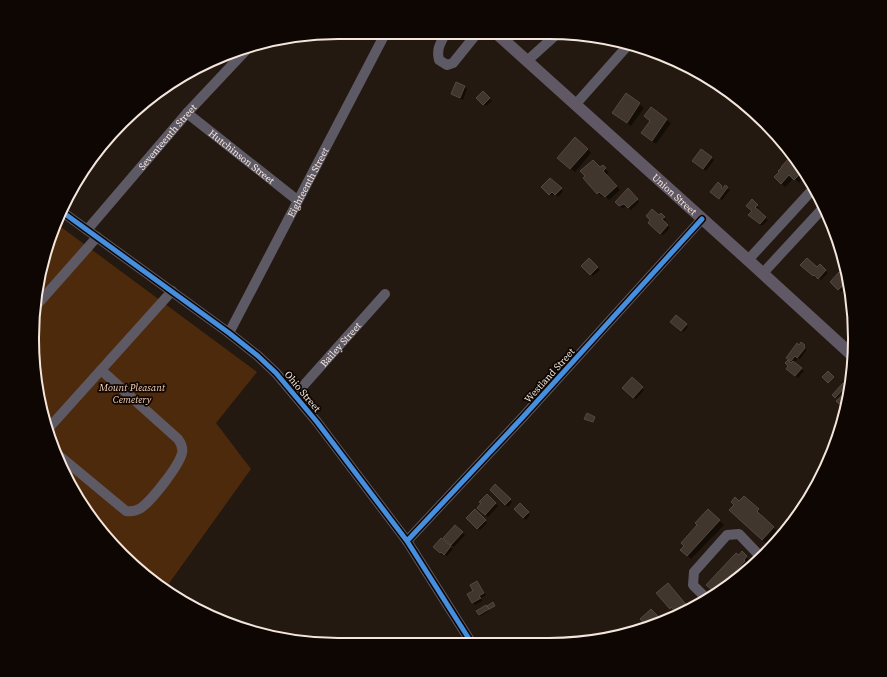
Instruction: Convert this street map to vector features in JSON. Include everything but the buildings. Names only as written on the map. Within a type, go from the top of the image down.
[{"type":"main road","name":"Union Street","points":[[503,39],[847,351]]},
{"type":"street","name":"Eighteenth Street","points":[[229,333],[382,39]]},
{"type":"street","points":[[442,39],[437,53],[439,60],[447,65],[453,63],[472,39]]},
{"type":"street","points":[[527,61],[551,39]]},
{"type":"street","points":[[575,105],[625,49]]},
{"type":"street","name":"Seventeenth Street","points":[[87,230],[187,113],[240,56]]},
{"type":"street","name":"Hutchinson Street","points":[[187,113],[297,200]]},
{"type":"street","points":[[748,260],[810,193]]},
{"type":"street","points":[[763,273],[820,212]]},
{"type":"street","name":"Ohio Street","points":[[66,215],[229,333],[267,364],[295,395],[330,439],[407,541],[468,638]]},
{"type":"street","name":"Westland Street","points":[[407,541],[522,418],[702,219]]},
{"type":"street","points":[[42,299],[97,237]]},
{"type":"street","points":[[52,425],[172,292]]},
{"type":"street","name":"Bailey Street","points":[[295,395],[385,294]]},
{"type":"street","points":[[65,461],[126,511],[130,512],[142,507],[151,499],[164,483],[180,458],[182,448],[178,439],[101,370]]},
{"type":"street","points":[[703,595],[694,585],[694,572],[727,535],[739,534],[757,553]]},
{"type":"green space","name":"Mount Pleasant Cemetery","points":[[61,227],[257,372],[216,423],[251,469],[168,585],[141,564],[113,536],[101,521],[79,488],[62,453],[49,416],[42,378],[39,338],[42,299],[49,261]]},
{"type":"cycle path","points":[[66,215],[229,333],[258,356],[276,373],[317,422],[407,541],[468,638]]},
{"type":"cycle path","points":[[407,541],[522,418],[702,219]]}]
